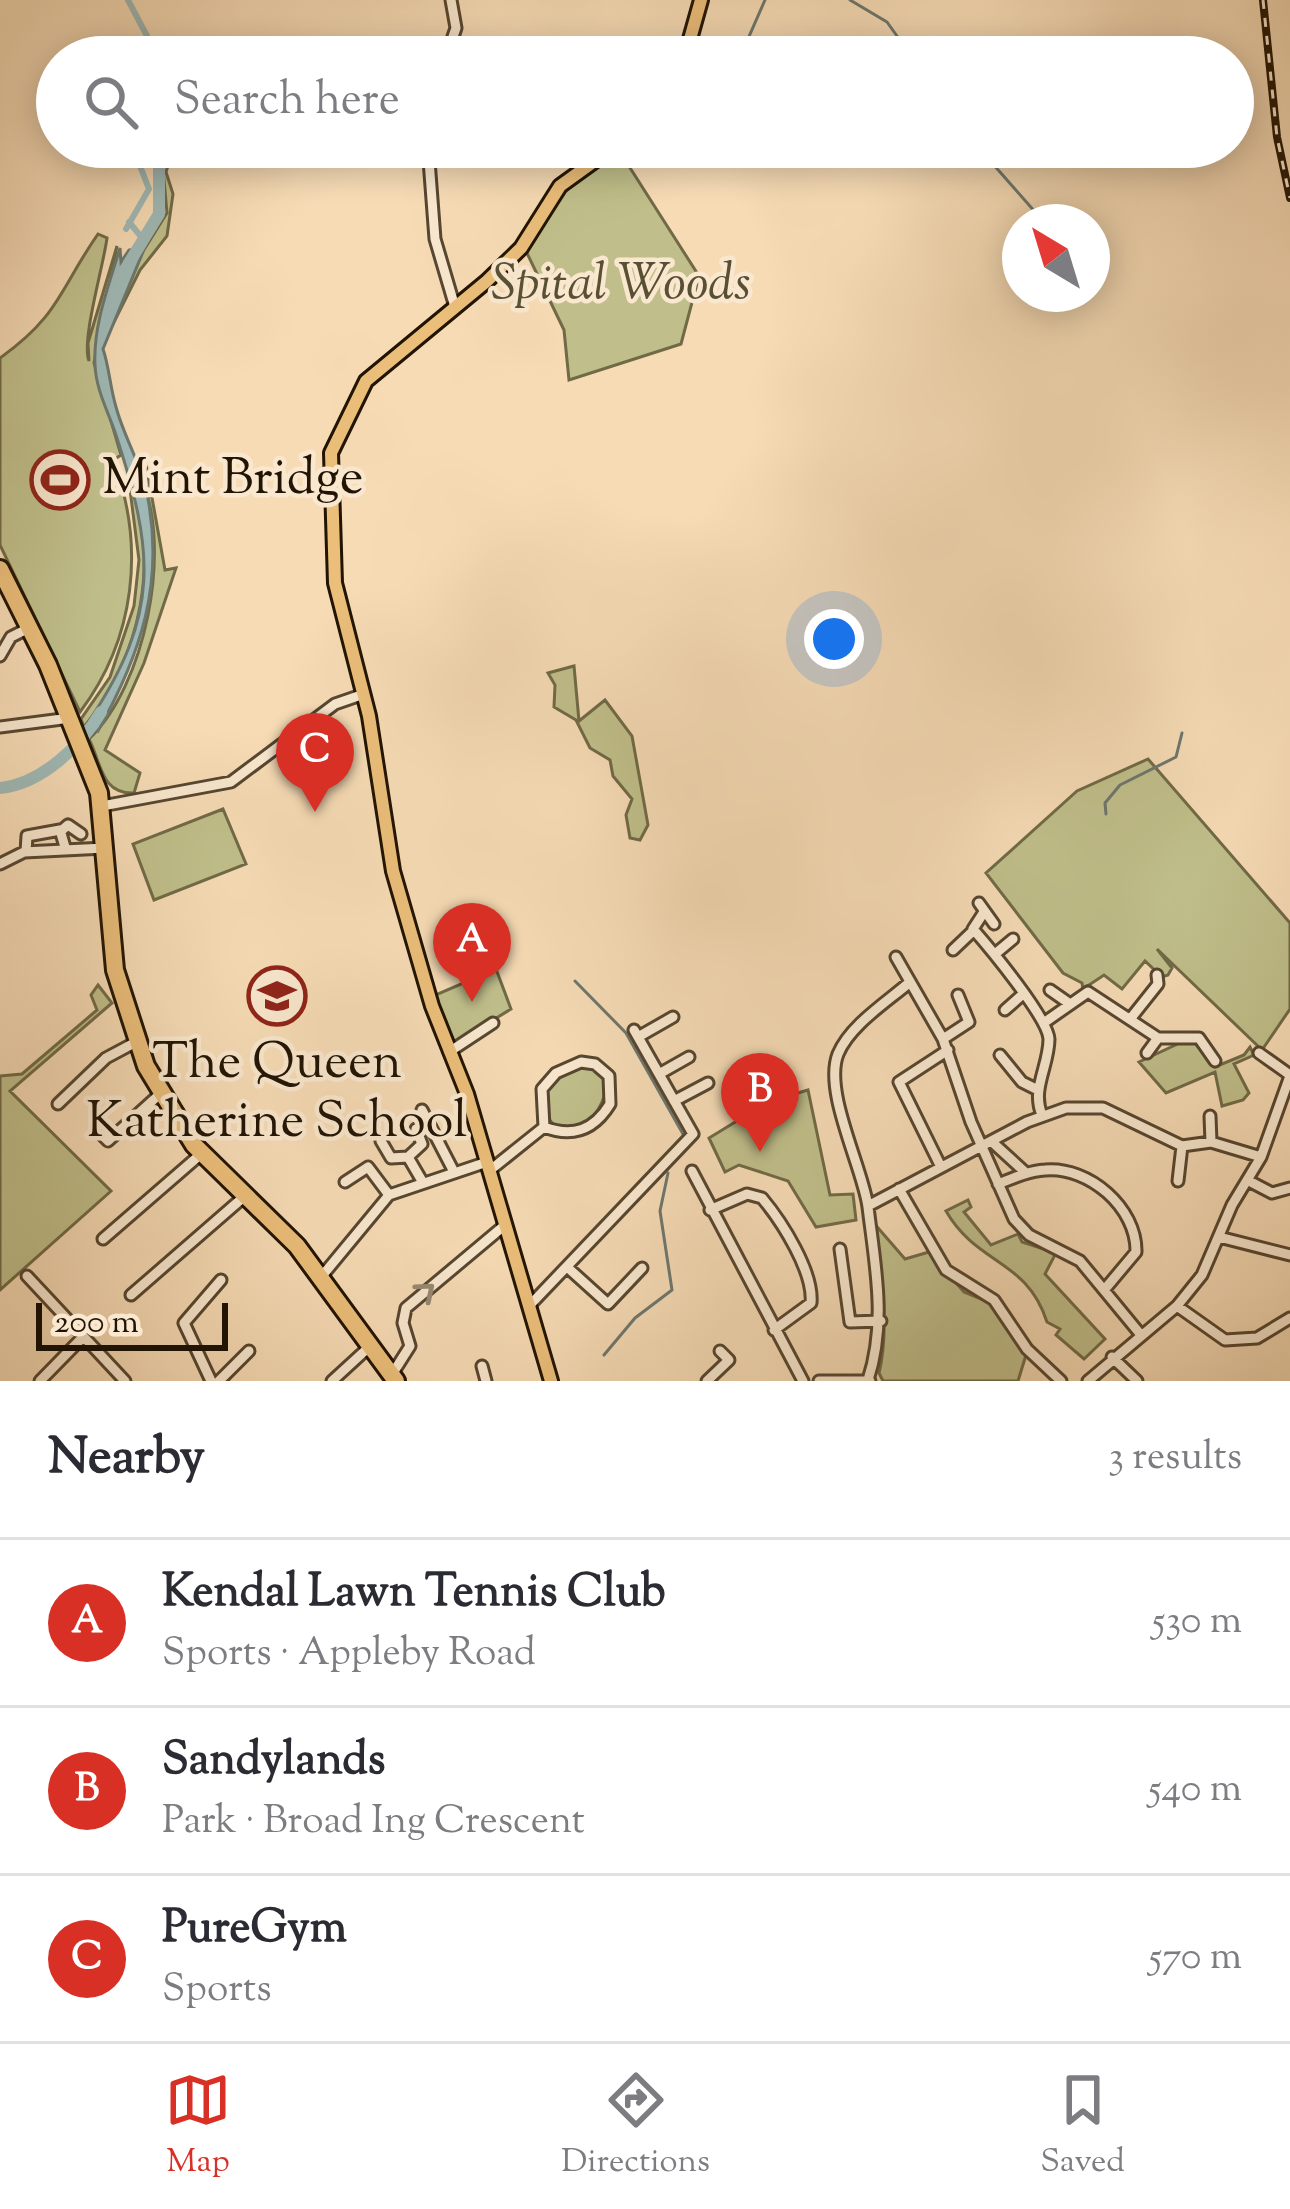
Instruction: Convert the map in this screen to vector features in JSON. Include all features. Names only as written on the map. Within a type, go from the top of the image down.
[{"type":"highway","points":[[0,569],[77,733],[102,806],[115,970],[136,1042],[160,1094],[201,1154],[322,1276],[368,1348],[394,1378]]},
{"type":"main road","points":[[691,36],[701,0]]},
{"type":"main road","points":[[550,1381],[488,1167],[393,871],[364,694],[334,583],[331,453],[366,381],[521,248],[560,186],[585,168]]},
{"type":"street","points":[[451,0],[455,36]]},
{"type":"street","points":[[430,168],[435,238],[454,307]]},
{"type":"street","points":[[0,656],[10,637],[30,628]]},
{"type":"street","points":[[102,806],[231,782],[335,704],[364,694]]},
{"type":"street","points":[[0,727],[77,733]]},
{"type":"street","points":[[26,852],[28,836],[62,831],[68,825],[82,834]]},
{"type":"street","points":[[62,831],[64,847]]},
{"type":"street","points":[[0,864],[26,852],[108,848]]},
{"type":"street","points":[[994,924],[981,908],[974,931],[1045,1022],[1048,1043],[1038,1090],[1042,1115]]},
{"type":"street","points":[[953,950],[974,931]]},
{"type":"street","points":[[995,954],[1013,939]]},
{"type":"street","points":[[896,957],[945,1044],[998,1184],[1021,1228],[1080,1261],[1141,1335]]},
{"type":"street","points":[[819,1381],[869,1381],[881,1322],[868,1206],[834,1071],[850,1035],[910,982]]},
{"type":"street","points":[[1131,1018],[1160,983]]},
{"type":"street","points":[[1050,989],[1070,1004]]},
{"type":"street","points":[[1045,1022],[1088,992],[1158,1038]]},
{"type":"street","points":[[1006,1010],[1023,994]]},
{"type":"street","points":[[940,1167],[899,1082],[969,1022],[958,995]]},
{"type":"street","points":[[530,1305],[693,1134],[636,1034],[674,1017]]},
{"type":"street","points":[[449,1052],[493,1023]]},
{"type":"street","points":[[1147,1053],[1158,1038],[1190,1030],[1215,1061]]},
{"type":"street","points":[[58,1103],[106,1058],[136,1042]]},
{"type":"street","points":[[1088,1381],[1177,1306],[1202,1275],[1261,1157],[1290,1076],[1259,1054]]},
{"type":"street","points":[[1000,1055],[1027,1086],[1038,1090]]},
{"type":"street","points":[[659,1074],[689,1058]]},
{"type":"street","points":[[581,1062],[604,1070],[612,1095],[596,1122],[567,1133],[544,1127],[540,1099],[556,1073],[581,1062]]},
{"type":"street","points":[[674,1101],[708,1083]]},
{"type":"street","points":[[102,1135],[109,1141],[160,1094]]},
{"type":"street","points":[[868,1206],[1042,1115],[1066,1108],[1103,1108],[1182,1146],[1211,1142],[1261,1157]]},
{"type":"street","points":[[422,1110],[454,1172]]},
{"type":"street","points":[[1210,1116],[1211,1142]]},
{"type":"street","points":[[322,1276],[389,1195],[422,1181],[488,1167],[544,1127]]},
{"type":"street","points":[[380,1142],[391,1158],[408,1157],[422,1144],[416,1129]]},
{"type":"street","points":[[986,1143],[1026,1173]]},
{"type":"street","points":[[1178,1181],[1182,1146]]},
{"type":"street","points":[[103,1239],[201,1154]]},
{"type":"street","points":[[408,1157],[422,1181]]},
{"type":"street","points":[[345,1182],[368,1167],[389,1195]]},
{"type":"street","points":[[998,1184],[1026,1173],[1054,1170],[1082,1177],[1122,1209],[1136,1239],[1136,1252],[1129,1267],[1105,1289]]},
{"type":"street","points":[[692,1171],[802,1381]]},
{"type":"street","points":[[1247,1180],[1272,1193],[1290,1188]]},
{"type":"street","points":[[898,1189],[946,1270],[994,1300],[1027,1349],[1061,1381]]},
{"type":"street","points":[[710,1210],[747,1194],[762,1198],[791,1246],[811,1286],[812,1303],[774,1330]]},
{"type":"street","points":[[131,1295],[246,1195]]},
{"type":"street","points":[[394,1378],[410,1346],[403,1323],[406,1308],[505,1225]]},
{"type":"street","points":[[1220,1237],[1290,1255]]},
{"type":"street","points":[[840,1250],[850,1322],[881,1322]]},
{"type":"street","points":[[567,1267],[608,1304],[642,1268]]},
{"type":"street","points":[[27,1276],[125,1381]]},
{"type":"street","points":[[221,1280],[184,1323],[215,1381],[249,1352]]},
{"type":"street","points":[[1177,1306],[1225,1340],[1257,1338],[1290,1318]]},
{"type":"street","points":[[40,1381],[83,1337]]},
{"type":"street","points":[[332,1381],[368,1348]]},
{"type":"street","points":[[716,1378],[729,1360],[720,1352]]},
{"type":"street","points":[[1112,1357],[1137,1381]]},
{"type":"street","points":[[482,1366],[486,1381]]},
{"type":"green space","points":[[163,168],[167,168],[173,194],[167,236],[140,270],[112,326],[135,264],[167,213]]},
{"type":"green space","name":"Spital Woods","points":[[590,168],[630,168],[699,276],[681,344],[569,380],[564,330],[525,249],[576,177]]},
{"type":"green space","name":"Mint Bridge","points":[[98,234],[107,238],[90,321],[87,351],[89,361],[88,343],[117,246],[94,363],[121,455],[113,460],[130,525],[132,558],[130,591],[113,654],[80,712],[0,545],[0,358],[47,315]]},
{"type":"green space","points":[[147,470],[165,570],[176,568],[144,663],[105,750],[140,773],[134,793],[109,783],[89,739],[109,716],[125,686],[148,616],[154,543],[142,480]]},
{"type":"green space","points":[[128,474],[143,539],[140,606],[120,669],[84,727],[81,719],[110,677],[134,606],[139,560]]},
{"type":"green space","points":[[574,666],[579,721],[605,700],[632,736],[648,825],[640,840],[630,838],[626,815],[632,799],[613,776],[610,760],[590,748],[576,720],[554,707],[555,685],[548,673]]},
{"type":"green space","points":[[1148,759],[1290,923],[1290,1009],[1262,1050],[1157,949],[1172,968],[1168,975],[1162,977],[1145,961],[1122,989],[1104,975],[1083,989],[1082,983],[1063,973],[986,873],[1077,791]]},
{"type":"green space","points":[[223,809],[246,864],[154,900],[133,844]]},
{"type":"green space","points":[[496,969],[511,1009],[451,1046],[433,996]]},
{"type":"green space","points":[[98,985],[112,1003],[10,1091],[111,1191],[0,1290],[0,1076],[22,1074],[97,1010],[91,995]]},
{"type":"green space","points":[[1184,1041],[1195,1043],[1215,1067],[1244,1055],[1250,1047],[1254,1055],[1234,1064],[1249,1093],[1243,1100],[1222,1106],[1215,1072],[1166,1093],[1139,1062]]},
{"type":"green space","points":[[580,1065],[598,1069],[607,1079],[604,1096],[589,1121],[567,1130],[556,1127],[542,1099],[554,1078]]},
{"type":"green space","points":[[808,1090],[830,1195],[853,1194],[856,1220],[816,1227],[788,1181],[739,1165],[725,1172],[709,1138],[768,1102]]},
{"type":"green space","points":[[968,1200],[971,1207],[964,1212],[991,1245],[1018,1234],[1022,1242],[1056,1253],[1045,1274],[1105,1339],[1084,1359],[1056,1335],[1060,1329],[1047,1322],[1027,1286],[958,1229],[946,1211]]},
{"type":"green space","points":[[872,1221],[905,1259],[929,1252],[964,1292],[991,1303],[1026,1355],[1018,1381],[883,1381],[879,1373],[883,1297]]},
{"type":"water","points":[[145,247],[103,349],[116,407],[147,494],[152,526],[151,587],[137,645],[98,731],[89,721],[129,647],[144,581],[138,514],[98,383],[95,350],[120,248],[121,262],[129,250]]},
{"type":"waterway","points":[[128,0],[147,36]]},
{"type":"waterway","points":[[749,36],[765,0]]},
{"type":"waterway","points":[[850,0],[887,22],[897,36]]},
{"type":"waterway","points":[[126,229],[149,189],[141,168]]},
{"type":"waterway","points":[[129,263],[159,214],[159,168]]},
{"type":"waterway","points":[[996,168],[1028,204]]},
{"type":"waterway","points":[[129,222],[143,239]]},
{"type":"waterway","points":[[0,788],[45,771],[83,738],[101,712]]},
{"type":"waterway","points":[[1106,814],[1105,803],[1120,785],[1176,757],[1182,733]]},
{"type":"waterway","points":[[575,981],[626,1033],[683,1134]]},
{"type":"waterway","points":[[604,1355],[635,1318],[672,1290],[660,1211],[668,1173]]},
{"type":"railway","points":[[1263,0],[1277,137],[1290,198]]},
{"type":"place","name":"Mint Bridge","points":[[60,480]]},
{"type":"place","name":"PureGym","points":[[315,812]]},
{"type":"place","name":"The Queen Katherine School","points":[[277,996]]},
{"type":"place","name":"Kendal Lawn Tennis Club","points":[[472,1002]]},
{"type":"place","name":"Sandylands","points":[[760,1152]]}]
